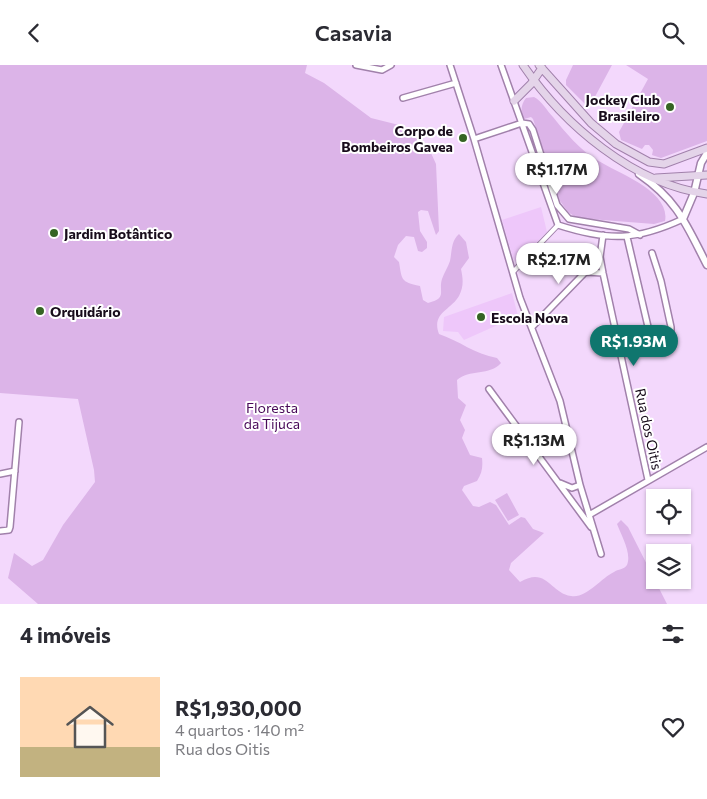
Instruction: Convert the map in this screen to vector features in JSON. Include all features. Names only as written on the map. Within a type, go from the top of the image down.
[{"type":"main road","points":[[523,65],[535,80],[598,145],[633,170],[670,185],[707,195]]},
{"type":"main road","points":[[514,101],[535,80],[541,66],[598,129],[616,144],[656,164],[664,164],[707,148]]},
{"type":"main road","points":[[656,178],[707,175]]},
{"type":"street","points":[[356,65],[382,70],[391,65]]},
{"type":"street","points":[[450,65],[474,139],[520,297],[560,401],[588,515],[601,554]]},
{"type":"street","points":[[501,65],[558,225]]},
{"type":"street","points":[[404,98],[456,83]]},
{"type":"street","points":[[474,139],[522,123],[528,124],[533,130],[557,205],[563,215],[569,219],[629,229],[640,235]]},
{"type":"street","points":[[558,225],[578,231],[627,237],[657,231],[683,219],[694,193],[701,163],[707,153]]},
{"type":"street","points":[[633,170],[662,191],[683,219],[707,265]]},
{"type":"street","points":[[512,272],[558,225]]},
{"type":"street","name":"Rua dos Oitis","points":[[603,235],[600,257],[602,273],[648,480]]},
{"type":"street","points":[[627,237],[649,331],[653,334],[671,330],[672,327],[652,253]]},
{"type":"street","points":[[532,327],[600,257]]},
{"type":"street","points":[[586,272],[602,273]]},
{"type":"street","points":[[489,389],[587,524],[592,528]]},
{"type":"street","points":[[0,531],[9,530],[19,422]]},
{"type":"street","points":[[588,515],[707,447]]},
{"type":"street","points":[[0,474],[15,471]]},
{"type":"street","points":[[558,482],[572,488],[580,485]]},
{"type":"shaded area","points":[[541,207],[547,232],[516,263],[502,220]]},
{"type":"shaded area","name":"Escola Nova","points":[[512,293],[518,316],[464,340],[458,332],[443,331],[444,317]]},
{"type":"green space","name":"Floresta da Tijuca","points":[[0,65],[307,65],[305,73],[324,83],[371,118],[403,126],[431,153],[436,164],[439,231],[436,235],[428,211],[421,210],[418,212],[420,231],[427,242],[427,248],[422,252],[418,251],[414,237],[406,236],[398,245],[394,257],[399,262],[403,279],[420,286],[423,300],[428,303],[440,297],[442,279],[450,261],[456,237],[459,234],[466,242],[469,258],[461,269],[462,289],[456,301],[440,316],[437,327],[439,334],[481,354],[497,358],[501,363],[491,370],[467,375],[457,380],[458,398],[466,405],[460,420],[465,430],[462,438],[470,455],[482,458],[481,473],[477,481],[464,486],[462,490],[473,506],[479,507],[490,502],[496,505],[509,525],[521,517],[525,518],[533,529],[544,533],[511,563],[509,570],[520,582],[536,577],[548,582],[564,594],[577,596],[582,594],[627,565],[627,550],[617,524],[621,520],[628,527],[646,563],[646,589],[659,589],[667,604],[38,604],[8,578],[14,553],[32,566],[43,560],[63,525],[95,482],[94,470],[78,399],[0,393]]},
{"type":"green space","name":"Jockey Club Brasileiro","points":[[573,65],[612,65],[590,106],[586,105],[566,85],[566,80]]},
{"type":"green space","name":"Jockey Club Brasileiro","points":[[626,65],[707,65],[707,141],[661,158],[652,155],[653,150],[649,145],[645,145],[642,149],[621,140],[619,132],[648,79]]},
{"type":"green space","points":[[534,97],[585,151],[597,160],[641,184],[651,192],[660,201],[665,210],[665,221],[654,224],[577,218],[568,212],[560,201],[533,119],[531,117],[524,119],[522,114],[524,100]]},
{"type":"green space","points":[[507,493],[519,515],[508,521],[495,500]]},
{"type":"place","name":"Jockey Club Brasileiro","points":[[670,107]]},
{"type":"place","name":"Corpo de Bombeiros Gavea","points":[[463,138]]},
{"type":"place","name":"Jardim Botântico","points":[[54,233]]},
{"type":"place","name":"Orquidário","points":[[40,311]]},
{"type":"place","name":"Escola Nova","points":[[481,317]]}]
